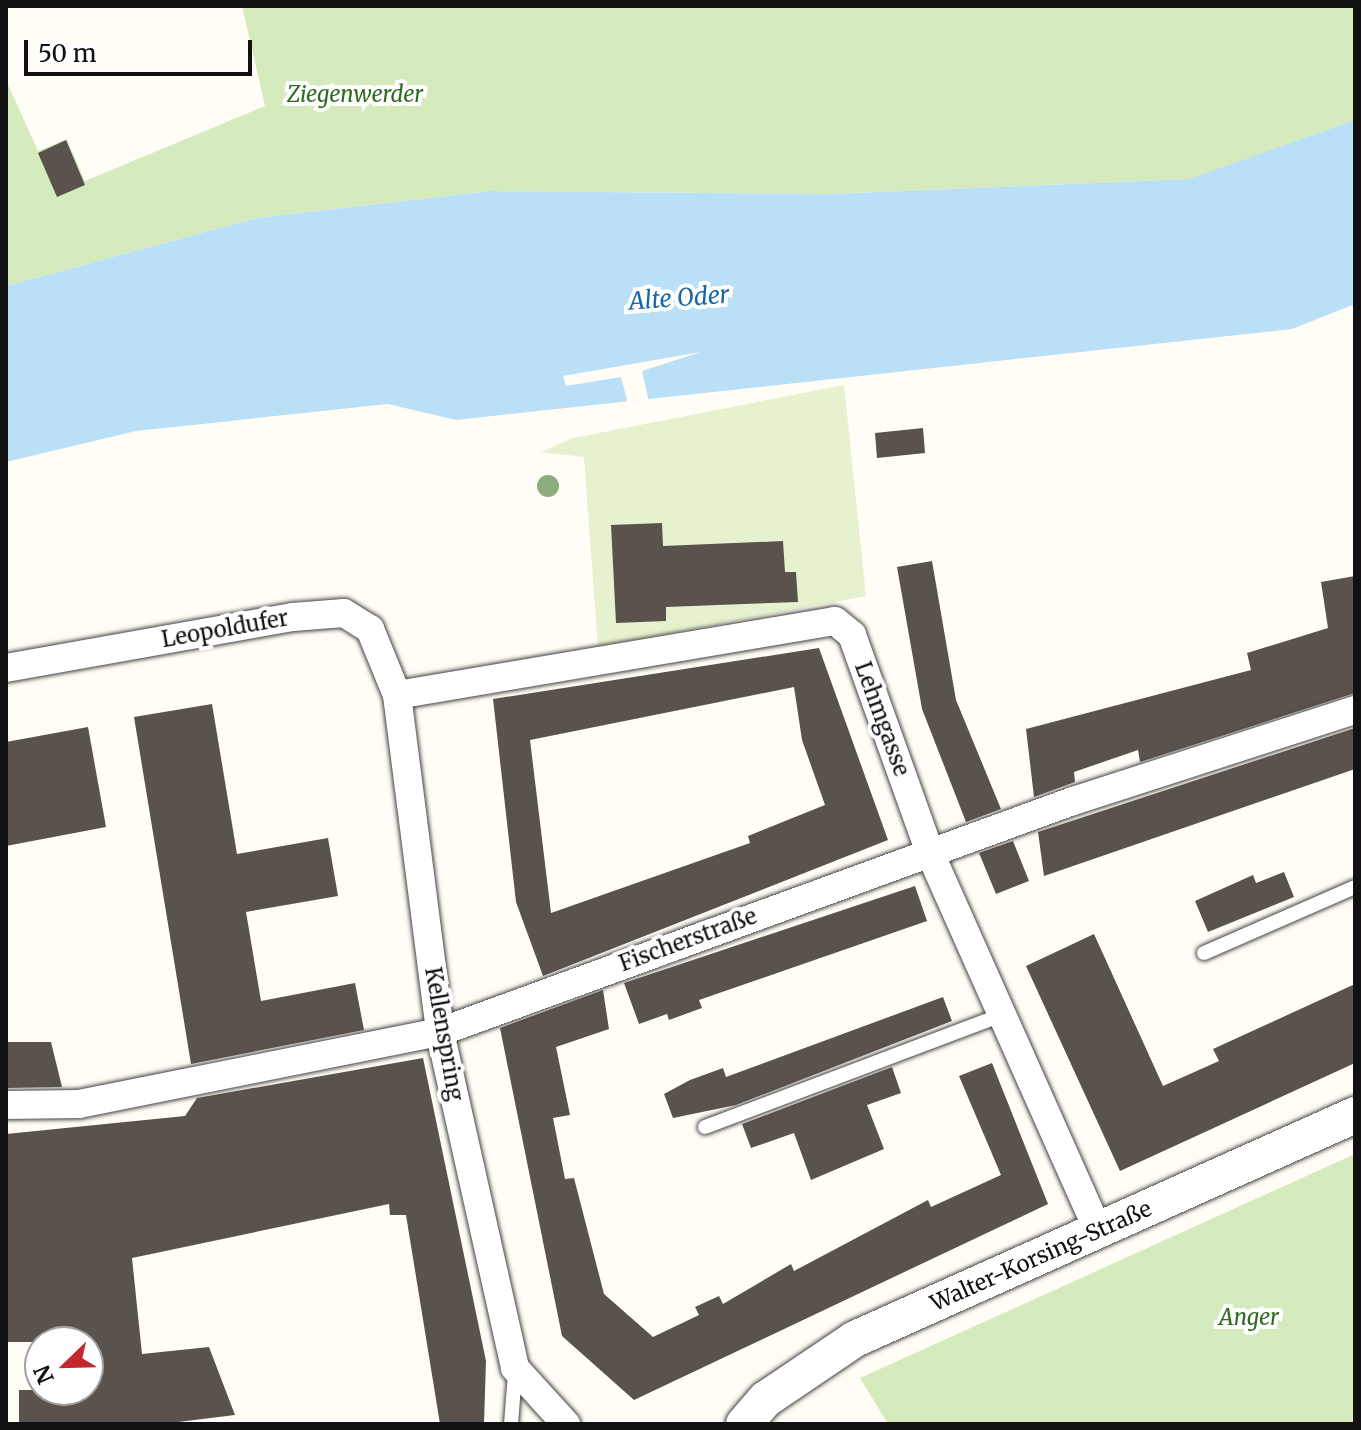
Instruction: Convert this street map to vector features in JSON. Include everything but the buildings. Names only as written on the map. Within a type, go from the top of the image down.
[{"type":"street","name":"Leopoldufer","points":[[6,668],[344,613],[370,629],[397,695]]},
{"type":"street","name":"Lehmgasse","points":[[397,695],[835,621],[852,635],[930,853],[1098,1231]]},
{"type":"street","name":"Kellenspring","points":[[397,695],[440,1032],[515,1368],[566,1424]]},
{"type":"street","name":"Fischerstraße","points":[[6,1105],[79,1104],[440,1032],[930,853],[1355,710]]},
{"type":"street","name":"Walter-Korsing-Straße","points":[[744,1424],[766,1399],[855,1339],[1355,1115]]},
{"type":"lane","points":[[1204,953],[1355,887]]},
{"type":"lane","points":[[705,1127],[1001,1015]]},
{"type":"lane","name":"Kellenspring","points":[[511,1424],[515,1368]]},
{"type":"green space","name":"Ziegenwerder","points":[[242,6],[1355,6],[1355,120],[1190,179],[830,194],[490,191],[257,218],[6,286],[6,80],[38,151],[67,139],[85,181],[265,106]]},
{"type":"green space","points":[[844,385],[866,596],[598,647],[584,457],[541,452],[573,438]]},
{"type":"green space","name":"Anger","points":[[1355,1154],[1355,1424],[888,1424],[860,1378]]},
{"type":"water","name":"Alte Oder","points":[[1355,120],[1355,304],[1292,329],[456,420],[388,404],[136,431],[6,462],[6,286],[257,218],[490,191],[830,194],[1189,179]]},
{"type":"pier","points":[[701,352],[642,371],[649,402],[628,404],[621,377],[566,386],[563,376]]}]
